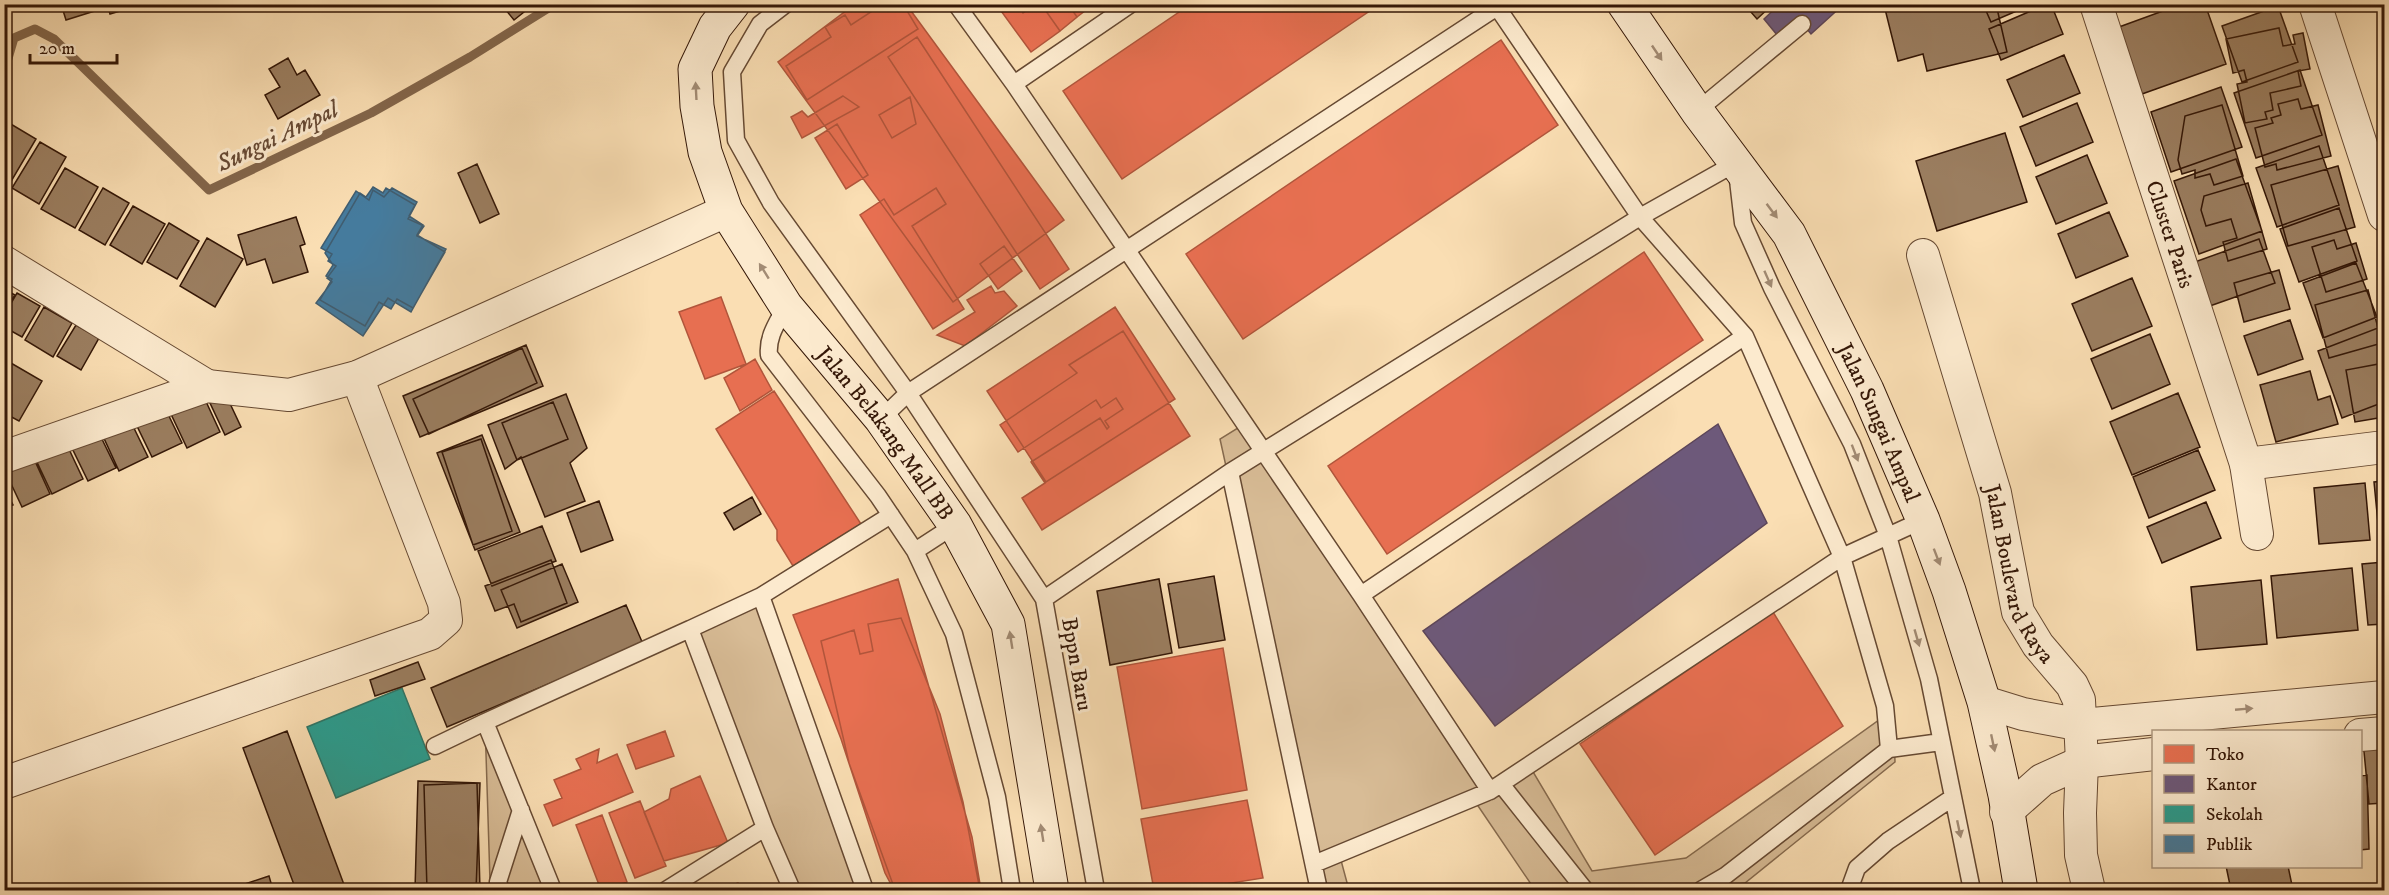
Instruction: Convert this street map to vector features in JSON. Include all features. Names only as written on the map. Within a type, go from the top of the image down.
[{"type":"main road","name":"Jalan Belakang Mall BB","points":[[733,4],[715,27],[695,69],[697,106],[705,152],[726,211],[786,306],[881,419],[955,525],[1008,624],[1052,891]]},
{"type":"main road","name":"Jalan Sungai Ampal","points":[[1624,4],[1697,111],[1789,234],[1868,390],[1923,520],[1950,591],[1984,702],[2005,795],[2006,812],[2021,891]]},
{"type":"street","name":"Cluster Paris","points":[[2096,4],[2246,464],[2257,534]]},
{"type":"street","points":[[2315,4],[2385,215]]},
{"type":"street","points":[[4,262],[207,386],[289,395],[357,376],[726,211]]},
{"type":"street","name":"Jalan Boulevard Raya","points":[[1923,255],[1995,493],[2018,612],[2038,645],[2072,685],[2079,700],[2082,725],[2094,760],[2080,813],[2081,855],[2089,891]]},
{"type":"street","points":[[4,783],[430,634],[446,620],[444,603],[357,376]]},
{"type":"street","points":[[4,457],[207,386]]},
{"type":"street","points":[[2246,464],[2385,447]]},
{"type":"street","points":[[1984,702],[2045,720],[2082,725],[2207,722],[2385,697]]},
{"type":"street","points":[[2362,735],[2385,733]]},
{"type":"street","points":[[2006,812],[2042,780],[2094,760],[2152,754]]},
{"type":"lane","points":[[786,4],[760,24],[732,72],[735,140],[771,203],[908,393],[1044,599]]},
{"type":"lane","points":[[956,4],[1014,84],[1361,595],[1496,787],[1585,891]]},
{"type":"lane","points":[[1014,84],[1131,4]]},
{"type":"lane","points":[[881,419],[908,393],[1496,6],[1640,217],[1745,336],[1842,557],[1885,706],[1889,749]]},
{"type":"lane","points":[[1697,111],[1802,24]]},
{"type":"lane","points":[[1736,163],[1743,223],[1772,288],[1852,444],[1887,536],[1929,679],[1972,891]]},
{"type":"lane","name":"Bppn Baru","points":[[1096,891],[1044,599],[1230,472],[1640,217],[1736,163]]},
{"type":"lane","points":[[786,306],[771,335],[768,345],[769,355],[891,515],[915,551],[954,634],[997,797],[1012,891]]},
{"type":"lane","points":[[1361,595],[1745,336]]},
{"type":"lane","points":[[1230,472],[1319,891]]},
{"type":"lane","points":[[435,746],[761,596],[891,515]]},
{"type":"lane","points":[[1314,864],[1496,787],[1842,557],[1923,520]]},
{"type":"lane","points":[[915,551],[955,525]]},
{"type":"lane","points":[[761,596],[865,891]]},
{"type":"lane","points":[[690,629],[765,828],[792,891]]},
{"type":"lane","points":[[485,722],[554,891]]},
{"type":"lane","points":[[1701,891],[1733,870],[1889,749],[1941,742]]},
{"type":"lane","points":[[1849,891],[1857,868],[1888,841],[1952,798]]},
{"type":"lane","points":[[501,891],[498,882],[520,810]]},
{"type":"lane","points":[[666,891],[765,828]]},
{"type":"shaded area","points":[[1241,426],[1490,790],[1529,765],[1592,871],[1686,858],[1893,710],[1895,762],[1745,883],[1689,890],[1535,890],[1472,797],[1339,853],[1349,890],[1319,890],[1220,439]]},
{"type":"shaded area","points":[[761,596],[865,890],[788,890],[690,629]]},
{"type":"shaded area","points":[[485,722],[555,890],[514,890],[490,881]]},
{"type":"building: Toko","points":[[855,4],[906,4],[1064,220],[953,302],[778,62]]},
{"type":"building: Toko","points":[[883,4],[903,4],[918,29],[807,100],[786,66],[831,37],[825,27],[845,15],[851,25]]},
{"type":"building: Toko","points":[[996,4],[1041,4],[1060,31],[1031,52]]},
{"type":"building: Toko","points":[[1017,4],[1036,4],[1023,13]]},
{"type":"building: Toko","points":[[1041,4],[1068,4],[1077,17],[1060,31]]},
{"type":"building: Toko","points":[[1068,4],[1094,4],[1077,17]]},
{"type":"building: Toko","points":[[1191,4],[1380,4],[1122,179],[1063,91]]},
{"type":"building: Toko","points":[[917,37],[1069,269],[1040,289],[888,57]]},
{"type":"building: Toko","points":[[1501,40],[1558,125],[1243,339],[1186,254]]},
{"type":"building: Toko","points":[[843,96],[859,107],[802,138],[791,117],[802,111],[808,117]]},
{"type":"building: Toko","points":[[910,97],[916,124],[892,138],[879,115]]},
{"type":"building: Toko","points":[[837,124],[868,175],[846,189],[815,138]]},
{"type":"building: Toko","points":[[936,188],[946,204],[912,226],[964,309],[933,329],[860,215],[884,199],[894,215]]},
{"type":"building: Toko","points":[[1004,246],[1022,271],[998,289],[980,264]]},
{"type":"building: Toko","points":[[1644,252],[1703,340],[1387,554],[1328,466]]},
{"type":"building: Toko","points":[[991,286],[995,293],[1004,291],[1017,306],[965,346],[937,335],[975,312],[967,300]]},
{"type":"building: Toko","points":[[721,297],[746,364],[705,379],[679,312]]},
{"type":"building: Toko","points":[[1115,307],[1175,399],[1046,482],[987,391]]},
{"type":"building: Toko","points":[[1123,331],[1190,436],[1042,530],[1022,498],[1045,483],[1031,462],[1100,418],[1107,429],[1109,427],[1105,421],[1123,409],[1116,398],[1101,408],[1096,400],[1018,452],[1000,425],[1077,373],[1069,365]]},
{"type":"building: Toko","points":[[755,359],[772,390],[740,411],[724,378]]},
{"type":"building: Toko","points":[[774,391],[861,524],[793,566],[777,540],[777,530],[716,429]]},
{"type":"building: Toko","points":[[898,579],[972,837],[981,890],[894,890],[885,873],[841,739],[793,615]]},
{"type":"building: Toko","points":[[1773,612],[1843,726],[1655,855],[1580,744]]},
{"type":"building: Toko","points":[[901,618],[940,714],[963,802],[980,890],[895,890],[849,763],[821,641],[854,630],[860,654],[873,651],[868,624]]},
{"type":"building: Toko","points":[[1223,648],[1247,790],[1142,809],[1117,667]]},
{"type":"building: Toko","points":[[665,731],[674,756],[636,769],[627,745]]},
{"type":"building: Toko","points":[[599,749],[597,763],[617,754],[633,792],[553,826],[544,805],[562,798],[554,780],[581,769],[576,759]]},
{"type":"building: Toko","points":[[700,776],[728,843],[664,861],[644,812],[669,799],[671,789]]},
{"type":"building: Toko","points":[[1247,800],[1263,878],[1188,890],[1154,890],[1141,819]]},
{"type":"building: Toko","points":[[640,801],[666,866],[635,878],[609,813]]},
{"type":"building: Toko","points":[[602,815],[627,882],[604,890],[601,890],[576,825]]},
{"type":"building: Toko","points":[[738,883],[742,890],[720,890]]},
{"type":"building: Kantor","points":[[1780,4],[1844,4],[1811,34],[1797,17],[1777,35],[1764,19]]},
{"type":"building: Kantor","points":[[1718,424],[1767,523],[1495,726],[1423,631]]},
{"type":"building: Sekolah","points":[[402,688],[430,759],[336,798],[307,727]]},
{"type":"building: Publik","points":[[373,187],[383,193],[386,188],[415,205],[409,216],[423,225],[417,235],[445,252],[413,308],[397,299],[391,309],[379,302],[365,326],[320,300],[332,279],[326,276],[333,265],[325,253],[360,193],[366,197]]},
{"type":"building: Publik","points":[[392,188],[417,202],[408,219],[424,226],[417,236],[446,249],[411,312],[388,298],[363,336],[316,303],[332,282],[327,278],[336,266],[328,261],[332,254],[321,248],[356,191],[369,200],[373,190],[384,197]]},
{"type":"building: Lainnya","points":[[61,4],[96,4],[98,10],[66,20]]},
{"type":"building: Lainnya","points":[[107,4],[140,4],[140,5],[110,14]]},
{"type":"building: Lainnya","points":[[501,4],[534,4],[514,20]]},
{"type":"building: Lainnya","points":[[1744,4],[1773,4],[1757,19]]},
{"type":"building: Lainnya","points":[[1901,4],[1996,4],[2007,52],[1927,71],[1923,54],[1898,61],[1885,9]]},
{"type":"building: Lainnya","points":[[1983,4],[2033,4],[1991,22]]},
{"type":"building: Lainnya","points":[[2051,4],[2063,34],[2001,60],[1989,29]]},
{"type":"building: Lainnya","points":[[2182,4],[2205,4],[2226,64],[2142,94],[2119,27]]},
{"type":"building: Lainnya","points":[[2278,6],[2298,62],[2242,82],[2222,26]]},
{"type":"building: Lainnya","points":[[2279,28],[2283,46],[2295,44],[2293,35],[2303,33],[2310,69],[2298,71],[2301,86],[2270,93],[2273,110],[2265,112],[2267,119],[2245,123],[2237,84],[2247,82],[2244,70],[2233,73],[2226,39]]},
{"type":"building: Lainnya","points":[[2064,55],[2080,93],[2023,117],[2007,80]]},
{"type":"building: Lainnya","points":[[288,58],[297,75],[305,70],[320,95],[278,119],[265,95],[280,87],[269,69]]},
{"type":"building: Lainnya","points":[[2300,70],[2322,135],[2256,158],[2234,93]]},
{"type":"building: Lainnya","points":[[2221,87],[2242,147],[2171,172],[2151,112]]},
{"type":"building: Lainnya","points":[[2298,99],[2301,109],[2318,105],[2331,156],[2277,170],[2276,164],[2265,167],[2255,128],[2273,123],[2271,118],[2281,115],[2278,104]]},
{"type":"building: Lainnya","points":[[2077,103],[2093,142],[2036,166],[2020,127]]},
{"type":"building: Lainnya","points":[[2222,105],[2243,176],[2214,185],[2210,174],[2195,178],[2195,170],[2182,174],[2178,160],[2185,116]]},
{"type":"building: Lainnya","points":[[4,120],[36,139],[6,190],[4,189]]},
{"type":"building: Lainnya","points":[[2005,133],[2027,202],[1937,231],[1916,161]]},
{"type":"building: Lainnya","points":[[40,142],[66,157],[39,204],[12,188]]},
{"type":"building: Lainnya","points":[[2319,146],[2339,205],[2277,227],[2256,168]]},
{"type":"building: Lainnya","points":[[2087,155],[2107,203],[2056,224],[2036,177]]},
{"type":"building: Lainnya","points":[[2236,159],[2262,231],[2199,254],[2174,181]]},
{"type":"building: Lainnya","points":[[477,164],[499,214],[480,223],[458,173]]},
{"type":"building: Lainnya","points":[[2338,166],[2355,227],[2288,246],[2271,185]]},
{"type":"building: Lainnya","points":[[65,168],[98,187],[75,228],[41,209]]},
{"type":"building: Lainnya","points":[[2248,183],[2267,249],[2228,261],[2223,242],[2237,238],[2231,219],[2206,226],[2201,210],[2204,196]]},
{"type":"building: Lainnya","points":[[103,188],[129,203],[105,245],[79,230]]},
{"type":"building: Lainnya","points":[[133,206],[165,224],[142,264],[110,245]]},
{"type":"building: Lainnya","points":[[2339,208],[2357,261],[2299,282],[2280,229]]},
{"type":"building: Lainnya","points":[[2109,212],[2128,256],[2076,278],[2058,234]]},
{"type":"building: Lainnya","points":[[296,217],[305,244],[300,246],[308,272],[273,283],[265,259],[247,265],[238,235]]},
{"type":"building: Lainnya","points":[[169,223],[199,241],[177,279],[147,262]]},
{"type":"building: Lainnya","points":[[207,238],[243,259],[215,307],[180,286]]},
{"type":"building: Lainnya","points":[[2259,239],[2275,283],[2207,307],[2192,263]]},
{"type":"building: Lainnya","points":[[2334,240],[2337,249],[2356,243],[2367,279],[2326,292],[2312,247]]},
{"type":"building: Lainnya","points":[[2356,263],[2377,317],[2323,338],[2303,283]]},
{"type":"building: Lainnya","points":[[2279,270],[2290,309],[2244,322],[2234,283]]},
{"type":"building: Lainnya","points":[[2132,278],[2152,326],[2092,351],[2072,304]]},
{"type":"building: Lainnya","points":[[4,289],[15,295],[4,312]]},
{"type":"building: Lainnya","points":[[2368,290],[2382,343],[2329,358],[2315,305]]},
{"type":"building: Lainnya","points":[[17,293],[40,306],[22,337],[4,327],[4,315]]},
{"type":"building: Lainnya","points":[[44,307],[72,323],[53,357],[25,340]]},
{"type":"building: Lainnya","points":[[2290,320],[2303,359],[2258,375],[2244,336]]},
{"type":"building: Lainnya","points":[[76,325],[99,338],[81,370],[57,356]]},
{"type":"building: Lainnya","points":[[2383,326],[2384,402],[2342,418],[2318,351]]},
{"type":"building: Lainnya","points":[[2150,334],[2170,384],[2112,409],[2091,359]]},
{"type":"building: Lainnya","points":[[526,345],[543,386],[420,437],[403,396]]},
{"type":"building: Lainnya","points":[[522,348],[537,383],[429,434],[413,399]]},
{"type":"building: Lainnya","points":[[4,359],[42,381],[19,421],[4,413]]},
{"type":"building: Lainnya","points":[[2384,363],[2384,417],[2355,422],[2346,370]]},
{"type":"building: Lainnya","points":[[2310,371],[2318,400],[2330,396],[2338,424],[2276,442],[2260,385]]},
{"type":"building: Lainnya","points":[[2178,393],[2200,447],[2132,475],[2110,422]]},
{"type":"building: Lainnya","points":[[566,394],[587,448],[570,463],[585,501],[545,517],[521,457],[505,469],[488,425]]},
{"type":"building: Lainnya","points":[[203,395],[220,432],[187,448],[170,412]]},
{"type":"building: Lainnya","points":[[226,395],[241,427],[225,435],[210,403]]},
{"type":"building: Lainnya","points":[[553,402],[568,439],[517,460],[502,423]]},
{"type":"building: Lainnya","points":[[166,410],[182,443],[152,457],[136,424]]},
{"type":"building: Lainnya","points":[[130,420],[148,457],[119,471],[102,434]]},
{"type":"building: Lainnya","points":[[99,433],[116,468],[88,481],[71,446]]},
{"type":"building: Lainnya","points":[[482,435],[520,532],[475,550],[437,453]]},
{"type":"building: Lainnya","points":[[481,439],[512,531],[473,545],[442,452]]},
{"type":"building: Lainnya","points":[[67,445],[83,479],[52,494],[36,460]]},
{"type":"building: Lainnya","points":[[2198,450],[2215,490],[2149,518],[2133,477]]},
{"type":"building: Lainnya","points":[[34,459],[50,494],[22,507],[6,473]]},
{"type":"building: Lainnya","points":[[2384,481],[2384,544],[2380,544],[2374,482]]},
{"type":"building: Lainnya","points":[[2365,483],[2370,540],[2319,544],[2314,488]]},
{"type":"building: Lainnya","points":[[4,487],[13,505],[4,509]]},
{"type":"building: Lainnya","points":[[752,497],[761,514],[734,530],[724,513]]},
{"type":"building: Lainnya","points":[[599,501],[613,540],[581,552],[567,513]]},
{"type":"building: Lainnya","points":[[2206,502],[2221,538],[2162,563],[2147,527]]},
{"type":"building: Lainnya","points":[[542,526],[556,561],[492,586],[478,551]]},
{"type":"building: Lainnya","points":[[551,560],[567,603],[521,622],[514,604],[495,611],[485,586]]},
{"type":"building: Lainnya","points":[[2384,562],[2384,624],[2368,625],[2362,564]]},
{"type":"building: Lainnya","points":[[562,564],[578,602],[517,628],[501,590]]},
{"type":"building: Lainnya","points":[[2352,568],[2358,630],[2277,638],[2271,576]]},
{"type":"building: Lainnya","points":[[1214,576],[1225,640],[1179,648],[1168,584]]},
{"type":"building: Lainnya","points":[[1159,579],[1172,653],[1110,665],[1097,591]]},
{"type":"building: Lainnya","points":[[2261,580],[2267,644],[2197,650],[2191,587]]},
{"type":"building: Lainnya","points":[[626,605],[643,644],[447,727],[431,688]]},
{"type":"building: Lainnya","points":[[418,662],[425,679],[375,696],[370,680]]},
{"type":"building: Lainnya","points":[[287,731],[346,890],[296,890],[243,748]]},
{"type":"building: Lainnya","points":[[2384,738],[2384,803],[2369,804],[2363,741]]},
{"type":"building: Lainnya","points":[[2367,775],[2369,849],[2362,850],[2362,776]]},
{"type":"building: Lainnya","points":[[418,781],[480,783],[476,890],[415,890]]},
{"type":"building: Lainnya","points":[[477,783],[480,890],[427,890],[424,785]]},
{"type":"building: Lainnya","points":[[2226,868],[2288,868],[2293,890],[2231,890]]},
{"type":"building: Lainnya","points":[[269,876],[273,890],[227,890]]},
{"type":"waterway","name":"Sungai Ampal","points":[[4,72],[14,38],[35,29],[54,39],[209,190],[371,113],[470,57],[555,4]]}]
